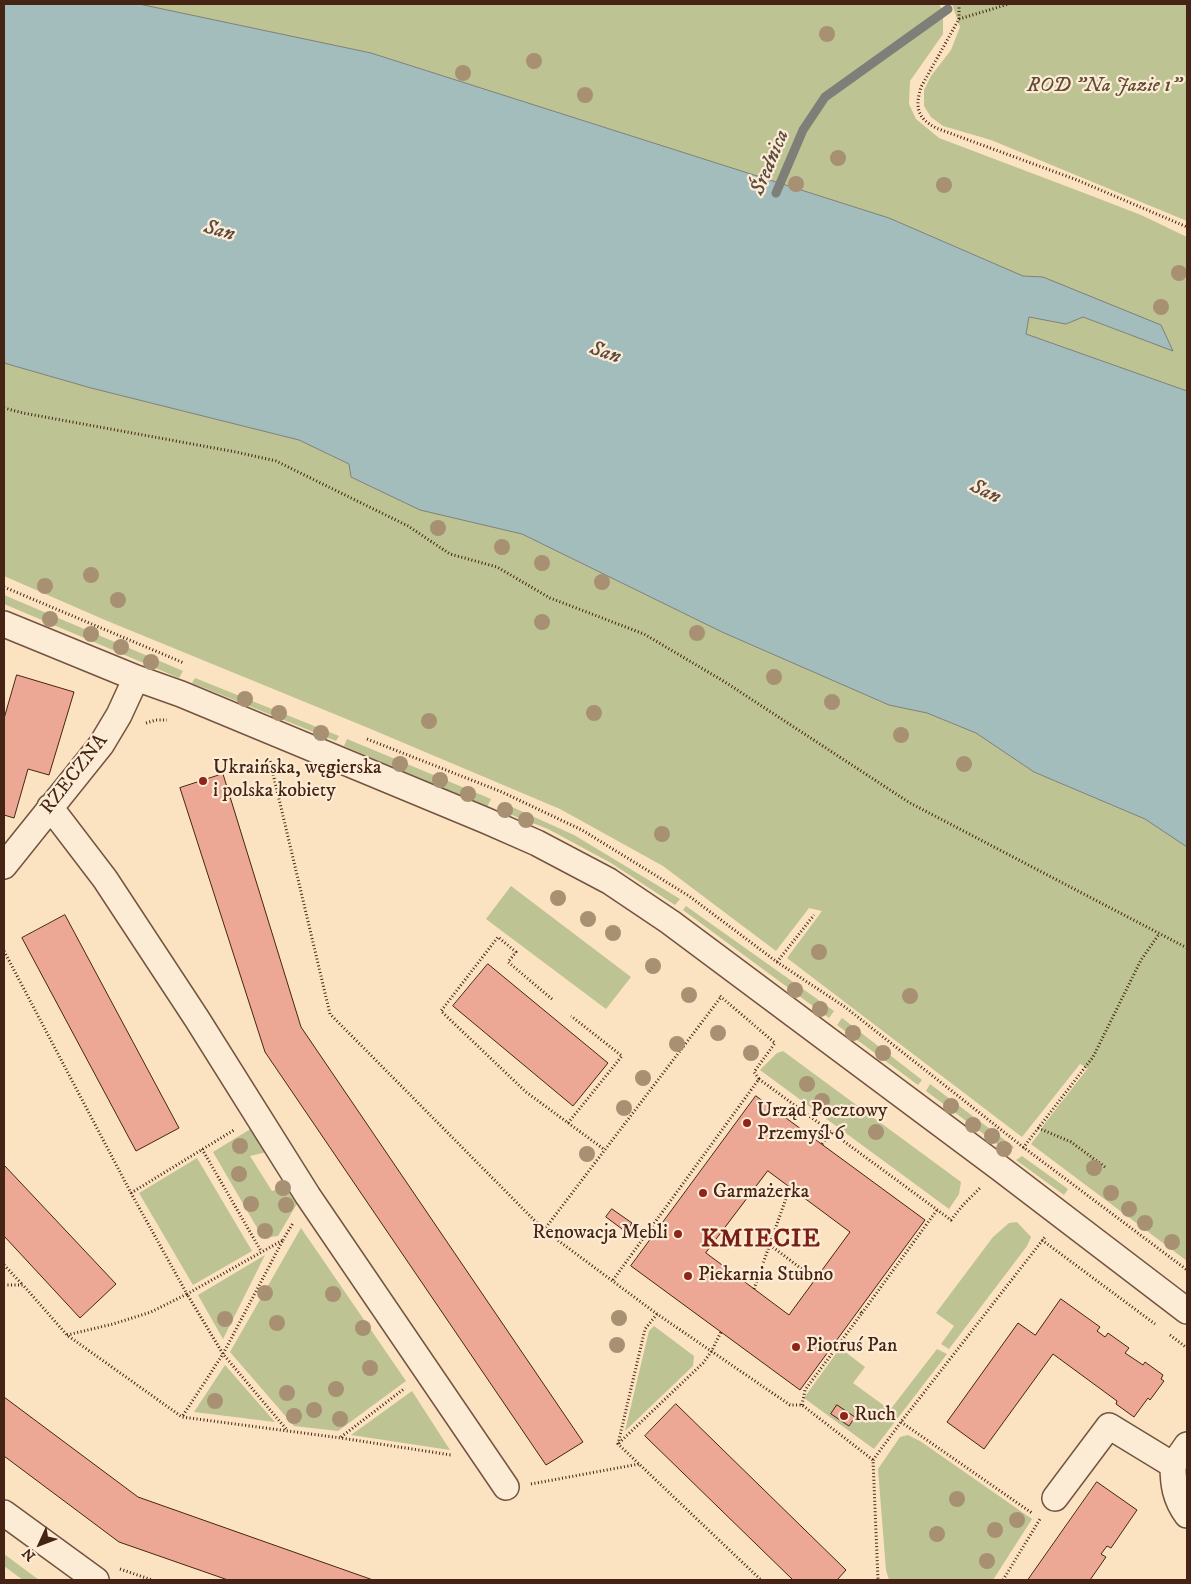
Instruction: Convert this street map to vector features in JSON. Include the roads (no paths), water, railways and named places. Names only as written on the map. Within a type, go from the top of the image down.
[{"type":"street","points":[[4,624],[136,678],[181,694],[487,821],[609,881],[670,922],[1187,1311]]},
{"type":"street","name":"RZECZNA","points":[[4,866],[101,745],[136,678]]},
{"type":"street","points":[[50,807],[105,879],[308,1196],[481,1450],[517,1486]]},
{"type":"street","points":[[1054,1498],[1109,1426],[1180,1455],[1173,1485],[1187,1515]]},
{"type":"street","points":[[4,1513],[96,1580]]},
{"type":"water","name":"San","points":[[4,4],[139,4],[371,53],[889,218],[1023,276],[1043,277],[1161,325],[1173,351],[1083,317],[1066,324],[1029,317],[1026,334],[1187,391],[1187,847],[1145,819],[1034,772],[976,733],[927,713],[889,705],[722,632],[522,534],[420,510],[351,477],[349,464],[299,440],[91,388],[4,363]]},
{"type":"waterway","name":"Średnica","points":[[776,193],[803,130],[825,97],[948,9]]},
{"type":"place","name":"Ukraińska, węgierska i polska kobiety","points":[[203,781]]},
{"type":"place","name":"Urząd Pocztowy Przemyśl 6","points":[[747,1123]]},
{"type":"place","name":"Garmażerka","points":[[703,1193]]},
{"type":"place","name":"Renowacja Mebli","points":[[678,1234]]},
{"type":"place","name":"Piekarnia Stubno","points":[[688,1276]]},
{"type":"place","name":"Piotruś Pan","points":[[796,1347]]},
{"type":"place","name":"Ruch","points":[[844,1416]]},
{"type":"district","name":"KMIECIE","points":[[761,1241]]},
{"type":"park label","name":"ROD \"Na Jazie 1\"","points":[[1104,87]]}]
